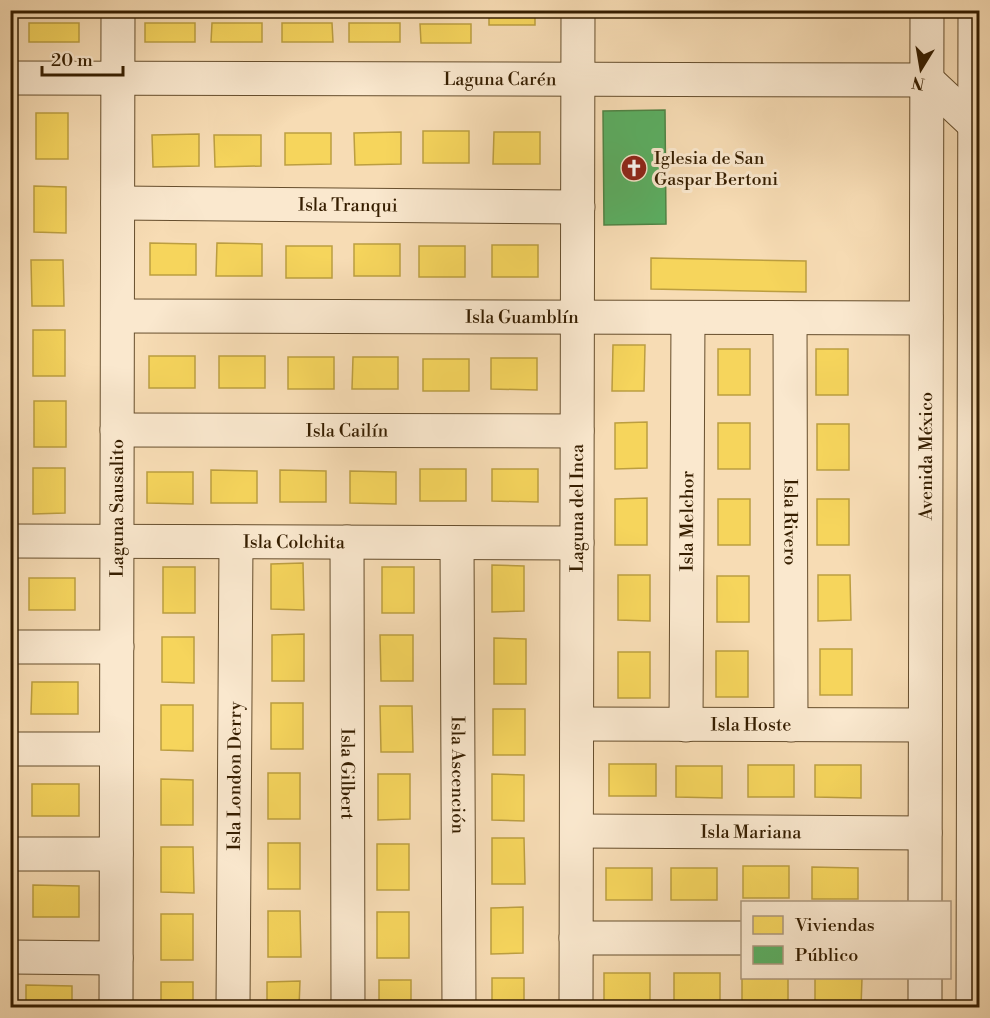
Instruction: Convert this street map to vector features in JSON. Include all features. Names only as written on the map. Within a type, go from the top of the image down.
[{"type":"street","name":"Laguna Sausalito","points":[[116,1008],[118,10]]},
{"type":"street","name":"Laguna del Inca","points":[[576,1008],[578,10]]},
{"type":"street","name":"Avenida México","points":[[925,901],[927,10]]},
{"type":"street","points":[[974,1008],[977,263],[974,124],[975,10]]},
{"type":"street","name":"Laguna Carén","points":[[10,78],[927,80]]},
{"type":"street","points":[[927,80],[974,124]]},
{"type":"street","name":"Isla Tranqui","points":[[118,203],[578,207]]},
{"type":"street","name":"Isla Guamblín","points":[[118,316],[926,318]]},
{"type":"street","name":"Isla Melchor","points":[[686,725],[688,318]]},
{"type":"street","name":"Isla Rivero","points":[[790,318],[791,725]]},
{"type":"street","name":"Isla Cailín","points":[[117,430],[577,431]]},
{"type":"street","points":[[926,527],[948,536],[962,536],[975,532]]},
{"type":"street","name":"Isla Colchita","points":[[10,542],[577,543]]},
{"type":"street","name":"Isla London Derry","points":[[233,1008],[236,542]]},
{"type":"street","name":"Isla Gilbert","points":[[347,542],[348,1008]]},
{"type":"street","name":"Isla Ascención","points":[[457,543],[459,1008]]},
{"type":"street","points":[[10,647],[117,647]]},
{"type":"street","name":"Isla Hoste","points":[[577,724],[925,725]]},
{"type":"street","points":[[10,749],[116,749]]},
{"type":"street","name":"Isla Mariana","points":[[577,831],[925,833]]},
{"type":"street","points":[[10,854],[116,854]]},
{"type":"street","points":[[576,938],[741,938]]},
{"type":"street","points":[[10,957],[116,958]]},
{"type":"street","points":[[924,979],[924,1008]]},
{"type":"building: Viviendas","points":[[489,10],[535,10],[535,25],[489,25]]},
{"type":"building: Viviendas","points":[[29,23],[79,23],[79,42],[29,42]]},
{"type":"building: Viviendas","points":[[145,23],[195,23],[195,42],[145,42]]},
{"type":"building: Viviendas","points":[[212,23],[262,23],[262,42],[211,42]]},
{"type":"building: Viviendas","points":[[282,23],[332,23],[333,42],[282,42]]},
{"type":"building: Viviendas","points":[[349,23],[400,23],[400,42],[349,42]]},
{"type":"building: Viviendas","points":[[420,24],[471,24],[471,43],[421,43]]},
{"type":"building: Viviendas","points":[[36,113],[68,113],[68,159],[36,159]]},
{"type":"building: Viviendas","points":[[423,131],[469,131],[469,163],[423,163]]},
{"type":"building: Viviendas","points":[[401,132],[401,164],[355,165],[354,133]]},
{"type":"building: Viviendas","points":[[494,132],[540,132],[540,164],[493,164]]},
{"type":"building: Viviendas","points":[[285,133],[331,133],[331,164],[285,165]]},
{"type":"building: Viviendas","points":[[199,134],[199,166],[153,167],[152,135]]},
{"type":"building: Viviendas","points":[[214,135],[261,135],[261,166],[215,167]]},
{"type":"building: Viviendas","points":[[34,186],[66,187],[66,233],[34,232]]},
{"type":"building: Viviendas","points":[[150,243],[196,244],[196,275],[150,275]]},
{"type":"building: Viviendas","points":[[217,243],[262,244],[262,276],[216,276]]},
{"type":"building: Viviendas","points":[[354,244],[400,244],[400,276],[354,276]]},
{"type":"building: Viviendas","points":[[492,245],[538,245],[538,277],[492,277]]},
{"type":"building: Viviendas","points":[[286,246],[332,246],[332,278],[286,278]]},
{"type":"building: Viviendas","points":[[419,246],[465,246],[465,277],[419,277]]},
{"type":"building: Viviendas","points":[[651,258],[806,261],[806,292],[651,289]]},
{"type":"building: Viviendas","points":[[31,260],[63,260],[64,306],[32,306]]},
{"type":"building: Viviendas","points":[[33,330],[65,330],[65,376],[33,376]]},
{"type":"building: Viviendas","points":[[613,345],[645,345],[644,391],[612,391]]},
{"type":"building: Viviendas","points":[[718,349],[750,349],[750,395],[718,395]]},
{"type":"building: Viviendas","points":[[816,349],[848,349],[848,395],[816,395]]},
{"type":"building: Viviendas","points":[[149,356],[195,356],[195,388],[149,388]]},
{"type":"building: Viviendas","points":[[219,356],[265,356],[265,388],[219,388]]},
{"type":"building: Viviendas","points":[[288,357],[334,357],[334,389],[288,389]]},
{"type":"building: Viviendas","points":[[353,357],[398,357],[398,389],[352,389]]},
{"type":"building: Viviendas","points":[[491,358],[537,358],[537,390],[491,389]]},
{"type":"building: Viviendas","points":[[423,359],[469,359],[469,391],[423,391]]},
{"type":"building: Viviendas","points":[[34,401],[66,401],[66,447],[34,447]]},
{"type":"building: Viviendas","points":[[647,422],[647,468],[615,469],[615,423]]},
{"type":"building: Viviendas","points":[[718,423],[750,423],[750,469],[718,469]]},
{"type":"building: Viviendas","points":[[817,424],[849,424],[849,470],[817,470]]},
{"type":"building: Viviendas","points":[[33,468],[65,468],[65,513],[33,514]]},
{"type":"building: Viviendas","points":[[420,469],[466,469],[466,501],[420,501]]},
{"type":"building: Viviendas","points":[[492,469],[538,469],[538,502],[492,501]]},
{"type":"building: Viviendas","points":[[211,470],[257,471],[257,503],[211,503]]},
{"type":"building: Viviendas","points":[[280,470],[326,471],[326,502],[280,502]]},
{"type":"building: Viviendas","points":[[350,471],[396,472],[396,504],[350,503]]},
{"type":"building: Viviendas","points":[[147,472],[193,472],[193,504],[147,503]]},
{"type":"building: Viviendas","points":[[647,498],[647,545],[615,545],[615,499]]},
{"type":"building: Viviendas","points":[[718,499],[750,499],[750,545],[718,545]]},
{"type":"building: Viviendas","points":[[817,499],[849,499],[849,545],[817,545]]},
{"type":"building: Viviendas","points":[[303,563],[304,610],[271,609],[271,564]]},
{"type":"building: Viviendas","points":[[492,565],[524,566],[524,611],[492,612]]},
{"type":"building: Viviendas","points":[[163,567],[195,567],[195,613],[163,613]]},
{"type":"building: Viviendas","points":[[382,567],[414,567],[414,613],[382,613]]},
{"type":"building: Viviendas","points":[[618,575],[650,575],[650,621],[618,620]]},
{"type":"building: Viviendas","points":[[818,575],[850,575],[851,620],[818,621]]},
{"type":"building: Viviendas","points":[[717,576],[749,576],[749,622],[717,622]]},
{"type":"building: Viviendas","points":[[29,578],[75,578],[75,610],[29,610]]},
{"type":"building: Viviendas","points":[[304,634],[304,681],[272,681],[272,635]]},
{"type":"building: Viviendas","points":[[380,635],[413,635],[413,681],[381,681]]},
{"type":"building: Viviendas","points":[[162,637],[194,637],[194,683],[162,682]]},
{"type":"building: Viviendas","points":[[494,638],[526,639],[526,684],[494,684]]},
{"type":"building: Viviendas","points":[[820,649],[852,649],[852,695],[820,695]]},
{"type":"building: Viviendas","points":[[716,651],[748,651],[748,697],[716,697]]},
{"type":"building: Viviendas","points":[[618,652],[650,652],[650,698],[618,698]]},
{"type":"building: Viviendas","points":[[32,682],[78,682],[78,714],[31,714]]},
{"type":"building: Viviendas","points":[[271,703],[303,703],[303,749],[271,749]]},
{"type":"building: Viviendas","points":[[161,705],[193,705],[193,751],[161,750]]},
{"type":"building: Viviendas","points":[[380,706],[412,706],[413,752],[381,752]]},
{"type":"building: Viviendas","points":[[493,709],[525,709],[525,755],[493,755]]},
{"type":"building: Viviendas","points":[[609,764],[656,764],[656,796],[609,796]]},
{"type":"building: Viviendas","points":[[748,765],[794,765],[794,797],[748,797]]},
{"type":"building: Viviendas","points":[[815,765],[861,765],[861,798],[815,797]]},
{"type":"building: Viviendas","points":[[676,766],[722,766],[722,798],[676,797]]},
{"type":"building: Viviendas","points":[[268,773],[300,773],[300,819],[268,819]]},
{"type":"building: Viviendas","points":[[378,774],[410,774],[410,819],[378,820]]},
{"type":"building: Viviendas","points":[[492,774],[524,775],[524,821],[492,820]]},
{"type":"building: Viviendas","points":[[161,779],[193,780],[193,825],[161,825]]},
{"type":"building: Viviendas","points":[[32,784],[79,784],[79,816],[32,816]]},
{"type":"building: Viviendas","points":[[492,838],[524,838],[525,884],[492,884]]},
{"type":"building: Viviendas","points":[[268,843],[300,843],[300,889],[268,889]]},
{"type":"building: Viviendas","points":[[377,844],[409,844],[409,890],[377,890]]},
{"type":"building: Viviendas","points":[[161,847],[193,847],[194,893],[161,892]]},
{"type":"building: Viviendas","points":[[743,866],[789,866],[789,898],[743,898]]},
{"type":"building: Viviendas","points":[[812,867],[858,868],[858,899],[812,899]]},
{"type":"building: Viviendas","points":[[606,868],[652,868],[652,900],[606,900]]},
{"type":"building: Viviendas","points":[[671,868],[717,868],[717,900],[671,900]]},
{"type":"building: Viviendas","points":[[33,885],[79,886],[79,917],[33,917]]},
{"type":"building: Viviendas","points":[[523,907],[523,953],[491,954],[491,908]]},
{"type":"building: Viviendas","points":[[268,911],[300,911],[301,957],[268,957]]},
{"type":"building: Viviendas","points":[[377,912],[409,912],[409,958],[377,958]]},
{"type":"building: Viviendas","points":[[161,914],[193,914],[193,960],[161,960]]},
{"type":"building: Viviendas","points":[[604,973],[650,973],[650,1005],[604,1005]]},
{"type":"building: Viviendas","points":[[674,973],[720,973],[720,1005],[674,1004]]},
{"type":"building: Viviendas","points":[[492,978],[524,978],[524,1008],[492,1008]]},
{"type":"building: Viviendas","points":[[742,979],[788,979],[788,1007],[742,1006]]},
{"type":"building: Viviendas","points":[[815,979],[862,979],[861,1008],[815,1007]]},
{"type":"building: Viviendas","points":[[379,980],[411,980],[411,1008],[379,1008]]},
{"type":"building: Viviendas","points":[[300,981],[299,1008],[267,1008],[267,982]]},
{"type":"building: Viviendas","points":[[161,982],[193,982],[193,1008],[161,1008]]},
{"type":"building: Viviendas","points":[[26,985],[72,986],[72,1008],[26,1008]]},
{"type":"building: Público","name":"Iglesia de San Gaspar Bertoni","points":[[665,110],[666,224],[604,225],[603,111]]},
{"type":"place","name":"Iglesia de San Gaspar Bertoni","points":[[634,168]]}]
